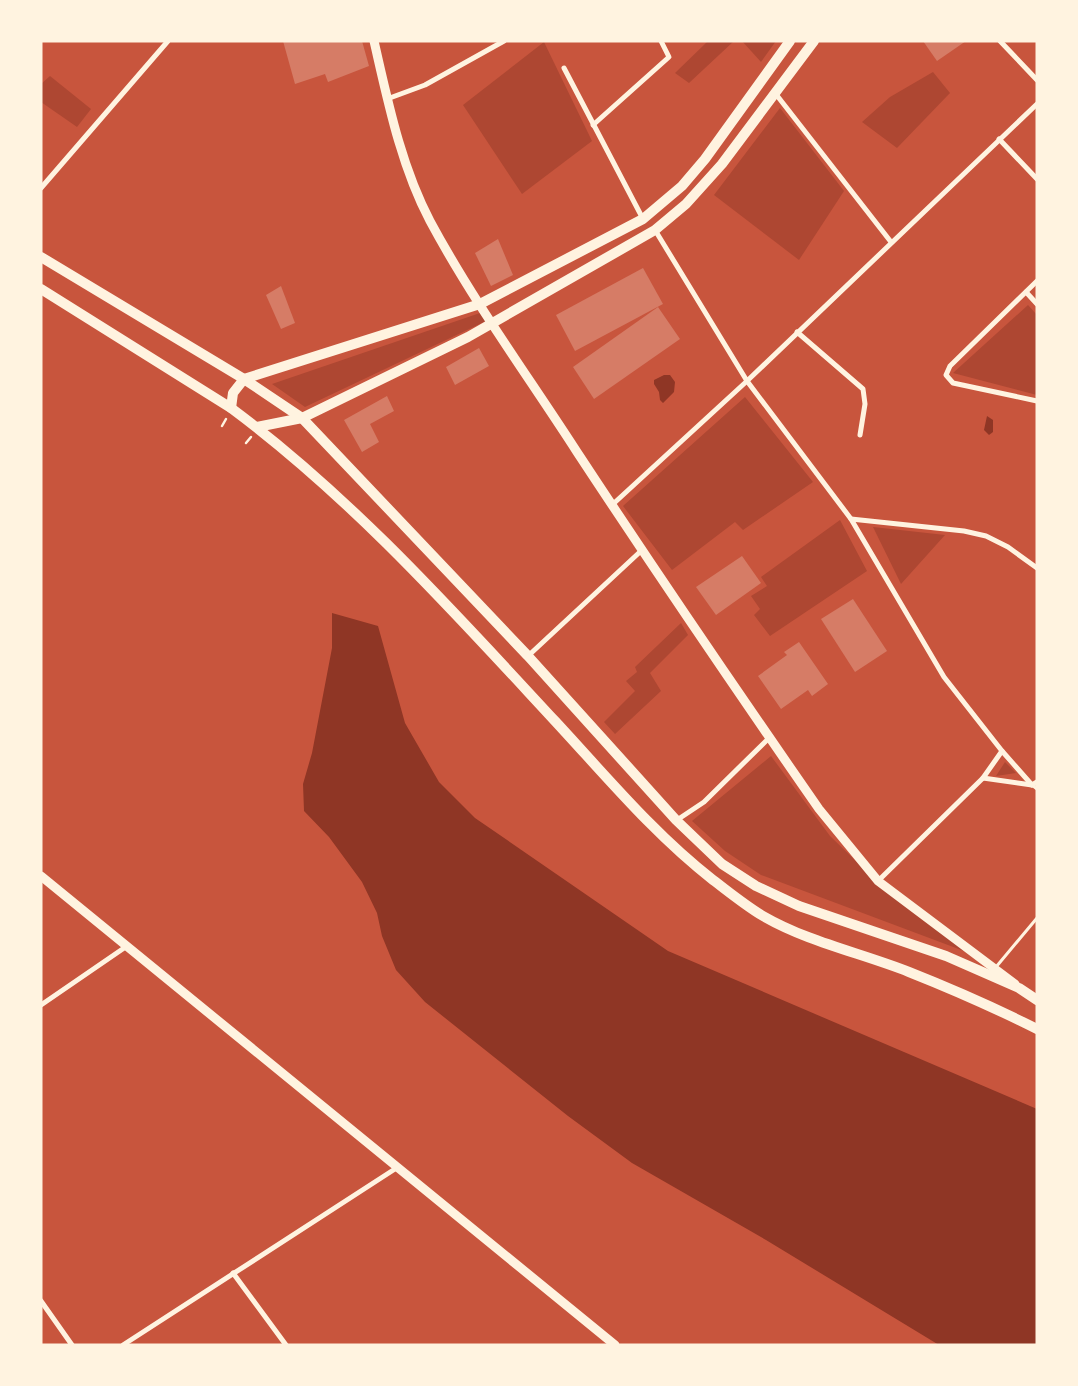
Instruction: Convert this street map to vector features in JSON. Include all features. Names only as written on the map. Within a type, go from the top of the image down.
[{"type":"main road","points":[[231,408],[233,393],[244,379],[480,304],[643,219],[682,186],[705,159],[790,41]]},
{"type":"main road","points":[[258,427],[302,418],[494,324],[655,230],[686,204],[722,164],[814,41]]},
{"type":"main road","points":[[41,257],[244,379],[302,418],[528,656],[676,820],[722,864],[756,886],[799,906],[946,956],[1019,988],[1037,1000]]},
{"type":"main road","points":[[41,289],[231,408],[258,427],[343,501],[414,569],[661,836],[712,879],[764,916],[804,934],[908,971],[1004,1012],[1037,1029]]},
{"type":"street","points":[[41,188],[168,41]]},
{"type":"street","points":[[374,41],[387,99],[407,165],[430,220],[480,304],[612,506],[769,738],[819,809],[878,881],[1019,988]]},
{"type":"street","points":[[387,99],[425,84],[504,41]]},
{"type":"street","points":[[593,125],[669,57],[662,41]]},
{"type":"street","points":[[1000,41],[1037,80]]},
{"type":"street","points":[[564,68],[643,219]]},
{"type":"street","points":[[774,92],[891,242]]},
{"type":"street","points":[[612,506],[747,381],[998,139],[1037,104]]},
{"type":"street","points":[[998,139],[1037,179]]},
{"type":"street","points":[[655,230],[747,381],[850,519],[944,677],[1002,751],[1035,785]]},
{"type":"street","points":[[1037,280],[950,366],[946,375],[953,383],[1037,402]]},
{"type":"street","points":[[1026,292],[1037,304]]},
{"type":"street","points":[[797,332],[863,389],[865,404],[860,435]]},
{"type":"street","points":[[850,519],[964,531],[986,536],[1008,547],[1037,568]]},
{"type":"street","points":[[528,656],[642,550]]},
{"type":"street","points":[[676,820],[704,802],[769,738]]},
{"type":"street","points":[[878,881],[983,778],[1002,751]]},
{"type":"street","points":[[983,778],[1035,785]]},
{"type":"street","points":[[41,876],[399,1166],[615,1345]]},
{"type":"street","points":[[41,1005],[127,946]]},
{"type":"street","points":[[123,1345],[399,1166]]},
{"type":"street","points":[[233,1273],[286,1345]]},
{"type":"street","points":[[41,1301],[72,1345]]},
{"type":"lane","points":[[995,968],[1037,918]]},
{"type":"shaded area","points":[[708,41],[734,41],[689,83],[675,73]]},
{"type":"shaded area","points":[[742,41],[776,41],[761,62]]},
{"type":"shaded area","points":[[544,42],[592,141],[522,194],[463,105]]},
{"type":"shaded area","points":[[933,72],[950,93],[897,148],[862,122],[890,97]]},
{"type":"shaded area","points":[[50,76],[91,109],[77,127],[41,102],[41,84]]},
{"type":"shaded area","points":[[780,108],[844,191],[799,260],[714,195]]},
{"type":"shaded area","points":[[1028,305],[1037,315],[1037,395],[953,373]]},
{"type":"shaded area","points":[[480,313],[486,321],[305,407],[272,384]]},
{"type":"shaded area","points":[[664,375],[670,375],[675,382],[674,392],[663,403],[660,400],[654,380]]},
{"type":"shaded area","points":[[745,397],[813,482],[743,530],[735,522],[672,570],[623,506]]},
{"type":"shaded area","points":[[987,416],[993,420],[993,432],[989,435],[984,430]]},
{"type":"shaded area","points":[[840,520],[867,571],[770,636],[754,615],[760,609],[751,596],[767,586],[761,577]]},
{"type":"shaded area","points":[[873,527],[945,535],[901,584]]},
{"type":"shaded area","points":[[332,613],[378,626],[405,723],[439,782],[475,818],[668,951],[1037,1109],[1037,1345],[939,1345],[766,1240],[632,1163],[568,1116],[425,1002],[396,970],[382,936],[377,913],[362,882],[329,837],[304,811],[303,784],[312,753],[332,648]]},
{"type":"shaded area","points":[[681,623],[688,635],[650,673],[661,691],[615,734],[604,722],[635,691],[626,681],[637,672],[635,667]]},
{"type":"shaded area","points":[[771,756],[830,836],[893,897],[972,954],[761,875],[725,851],[692,821]]},
{"type":"shaded area","points":[[1005,762],[1016,773],[996,776]]},
{"type":"building","points":[[283,41],[362,41],[369,66],[328,82],[325,74],[295,84]]},
{"type":"building","points":[[923,41],[966,41],[937,61]]},
{"type":"building","points":[[498,239],[513,275],[491,286],[475,253]]},
{"type":"building","points":[[643,268],[663,304],[575,351],[556,315]]},
{"type":"building","points":[[281,286],[295,323],[281,329],[266,295]]},
{"type":"building","points":[[658,307],[680,339],[594,399],[573,367]]},
{"type":"building","points":[[479,348],[489,366],[455,385],[446,367]]},
{"type":"building","points":[[387,396],[394,411],[370,424],[379,442],[362,452],[344,420]]},
{"type":"building","points":[[742,556],[761,583],[716,615],[696,587]]},
{"type":"building","points":[[853,599],[887,651],[855,672],[821,619]]},
{"type":"building","points":[[799,642],[828,684],[812,696],[808,690],[781,709],[758,676],[787,655],[784,652]]}]
